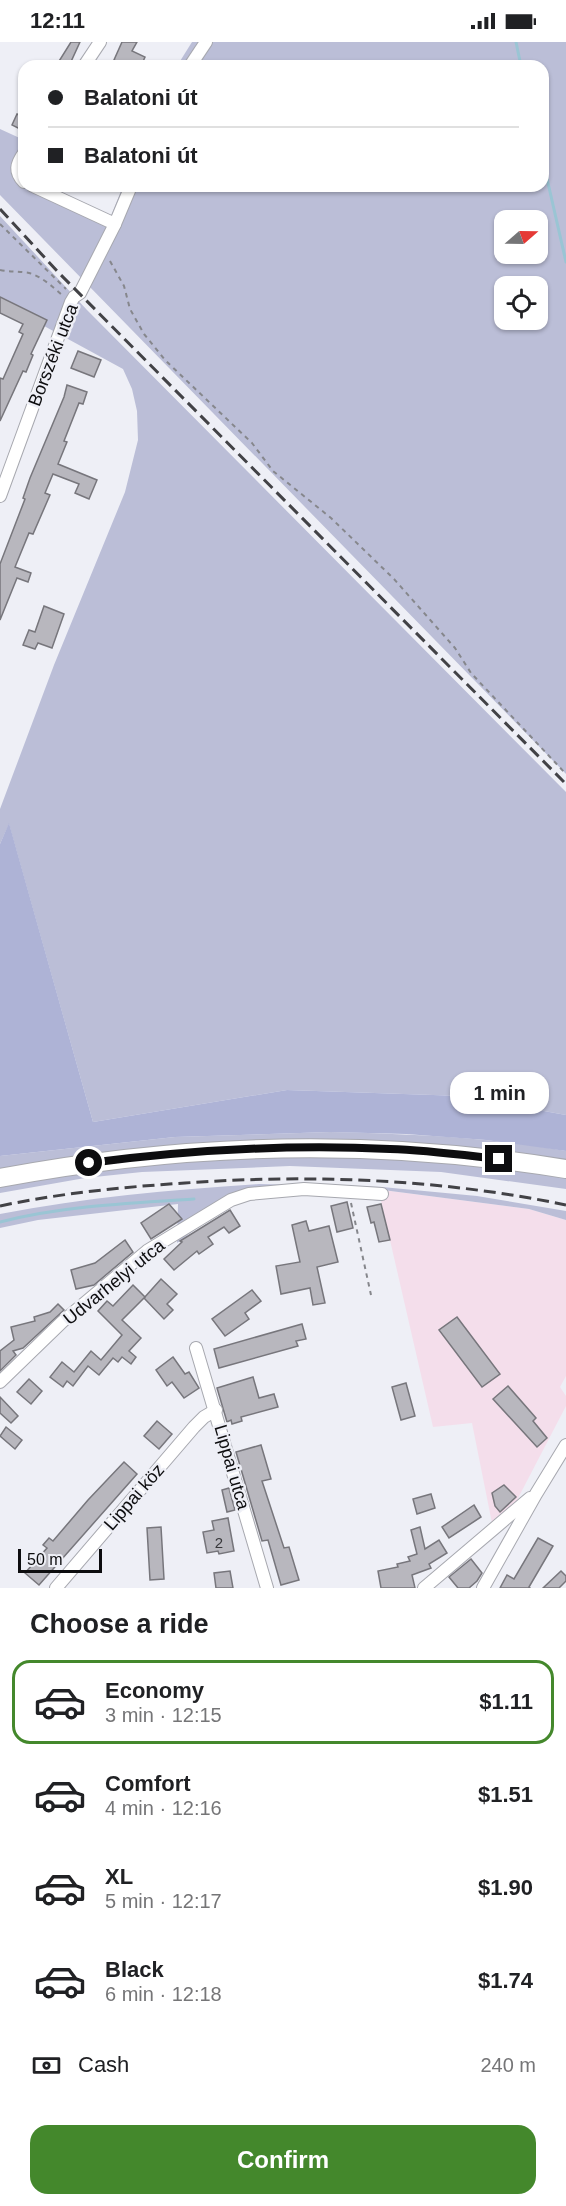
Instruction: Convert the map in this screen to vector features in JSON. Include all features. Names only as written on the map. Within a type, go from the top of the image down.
[{"type":"main road","points":[[0,1178],[130,1158],[277,1148],[427,1151],[566,1168]]},
{"type":"street","points":[[88,60],[100,42]]},
{"type":"street","points":[[194,60],[206,42]]},
{"type":"street","points":[[46,192],[115,224]]},
{"type":"street","name":"Borszéki utca","points":[[0,496],[72,300],[80,293],[100,255],[128,192]]},
{"type":"street","name":"Udvarhelyi utca","points":[[0,1382],[62,1322],[138,1258],[219,1206],[249,1194],[304,1189],[382,1194]]},
{"type":"street","name":"Lippai utca","points":[[196,1348],[267,1588]]},
{"type":"street","name":"Lippai köz","points":[[56,1588],[194,1427],[216,1410]]},
{"type":"street","points":[[483,1588],[566,1445]]},
{"type":"street","points":[[424,1588],[536,1494]]},
{"type":"path","points":[[0,224],[72,300]]},
{"type":"path","points":[[100,255],[112,262],[124,286],[130,309],[144,334],[165,360],[252,443],[273,471],[330,518],[394,579],[455,648],[471,673],[566,774]]},
{"type":"path","points":[[0,270],[30,273],[72,300]]},
{"type":"path","points":[[349,1191],[371,1295]]},
{"type":"shaded area","points":[[192,42],[566,42],[566,774],[0,195],[0,129],[18,137],[18,192],[61,192],[111,216],[121,192],[549,192],[549,60],[181,60]]},
{"type":"shaded area","points":[[0,216],[87,310],[566,792],[566,1115],[462,1096],[287,1090],[93,1122],[9,824],[0,844],[0,809],[54,665],[125,492],[138,440],[137,411],[132,389],[123,369],[0,302]]},
{"type":"shaded area","points":[[9,823],[93,1122],[287,1090],[462,1096],[566,1115],[566,1151],[486,1140],[406,1134],[330,1132],[175,1137],[0,1156],[0,844]]},
{"type":"shaded area","points":[[330,1132],[478,1139],[566,1151],[566,1189],[441,1172],[290,1166],[142,1172],[85,1178],[0,1193],[0,1156],[175,1137]]},
{"type":"shaded area","points":[[259,1184],[382,1187],[477,1196],[566,1211],[566,1220],[529,1209],[383,1190],[384,1198],[381,1201],[307,1193],[270,1195],[252,1199],[219,1213],[177,1243],[178,1204],[38,1220],[0,1228],[0,1214],[32,1208],[129,1195]]},
{"type":"shaded area","points":[[383,1190],[529,1209],[566,1220],[566,1376],[560,1387],[566,1396],[566,1406],[515,1504],[492,1523],[472,1423],[433,1427],[381,1201],[384,1198]]},
{"type":"building","points":[[71,42],[80,42],[72,60],[60,60]]},
{"type":"building","points":[[122,42],[137,42],[132,51],[145,57],[144,60],[114,60]]},
{"type":"building","points":[[17,114],[18,128],[12,125]]},
{"type":"building","points":[[0,297],[47,320],[31,354],[33,355],[26,372],[23,371],[0,421],[0,378],[3,379],[23,334],[19,332],[23,324],[0,313]]},
{"type":"building","points":[[78,351],[101,360],[94,377],[71,368]]},
{"type":"building","points":[[67,385],[87,392],[83,404],[79,403],[64,441],[67,442],[58,464],[97,480],[89,499],[75,493],[79,484],[53,474],[45,493],[50,495],[33,534],[29,533],[15,567],[31,573],[28,582],[17,578],[0,620],[0,564],[25,499],[23,498],[30,478]]},
{"type":"building","points":[[44,606],[64,614],[52,648],[38,643],[35,649],[23,645],[29,630],[35,632]]},
{"type":"building","points":[[347,1202],[353,1228],[337,1232],[331,1206]]},
{"type":"building","points":[[169,1204],[182,1219],[151,1239],[141,1223]]},
{"type":"building","points":[[381,1204],[390,1240],[379,1242],[367,1207]]},
{"type":"building","points":[[230,1210],[240,1226],[229,1233],[224,1227],[208,1237],[213,1244],[199,1254],[197,1251],[174,1270],[164,1259],[182,1242],[180,1241]]},
{"type":"building","points":[[306,1221],[309,1231],[329,1226],[338,1262],[317,1267],[325,1303],[313,1305],[310,1288],[281,1294],[276,1266],[300,1262],[292,1225]]},
{"type":"building","points":[[125,1240],[133,1252],[94,1285],[76,1289],[71,1270],[95,1263]]},
{"type":"building","points":[[161,1279],[177,1294],[167,1304],[173,1310],[164,1319],[144,1298]]},
{"type":"building","points":[[133,1285],[145,1297],[122,1320],[141,1338],[129,1351],[136,1357],[131,1364],[122,1357],[118,1362],[113,1358],[99,1375],[88,1366],[73,1386],[67,1381],[63,1387],[50,1377],[62,1362],[74,1372],[91,1351],[101,1360],[122,1335],[98,1311],[107,1301],[113,1306]]},
{"type":"building","points":[[252,1290],[261,1301],[245,1313],[249,1319],[225,1336],[212,1319]]},
{"type":"building","points":[[58,1304],[64,1310],[23,1348],[13,1351],[16,1355],[0,1371],[0,1351],[14,1340],[11,1327],[35,1321],[34,1317],[50,1312]]},
{"type":"building","points":[[457,1317],[500,1374],[482,1387],[439,1330]]},
{"type":"building","points":[[302,1324],[306,1339],[296,1341],[298,1346],[219,1368],[214,1349]]},
{"type":"building","points":[[173,1357],[185,1374],[189,1372],[199,1388],[184,1398],[172,1382],[167,1386],[156,1370]]},
{"type":"building","points":[[253,1377],[259,1398],[274,1394],[278,1407],[241,1417],[242,1421],[232,1424],[231,1420],[227,1422],[217,1388]]},
{"type":"building","points":[[29,1379],[42,1391],[31,1404],[17,1392]]},
{"type":"building","points":[[406,1383],[415,1416],[401,1420],[392,1387]]},
{"type":"building","points":[[508,1386],[536,1418],[533,1421],[547,1438],[537,1447],[493,1399]]},
{"type":"building","points":[[0,1397],[18,1416],[11,1423],[0,1413]]},
{"type":"building","points":[[157,1421],[172,1434],[159,1449],[144,1436]]},
{"type":"building","points":[[6,1427],[22,1440],[15,1449],[0,1436]]},
{"type":"building","points":[[261,1445],[271,1479],[262,1481],[284,1548],[289,1547],[299,1580],[281,1585],[268,1540],[262,1541],[236,1452]]},
{"type":"building","points":[[124,1462],[137,1474],[39,1585],[25,1573],[47,1548],[43,1545],[49,1538],[53,1541]]},
{"type":"building","points":[[504,1485],[516,1497],[500,1512],[495,1506],[492,1493]]},
{"type":"building","points":[[229,1488],[235,1510],[227,1512],[222,1490]]},
{"type":"building","points":[[431,1494],[435,1508],[417,1514],[413,1499]]},
{"type":"building","points":[[474,1505],[481,1517],[449,1538],[442,1527]]},
{"type":"building","points":[[228,1518],[234,1551],[219,1554],[218,1551],[207,1553],[203,1532],[214,1530],[212,1521]]},
{"type":"building","points":[[161,1527],[164,1579],[150,1580],[147,1528]]},
{"type":"building","points":[[420,1527],[425,1549],[439,1540],[447,1553],[429,1564],[431,1568],[412,1575],[415,1588],[381,1588],[378,1571],[398,1567],[397,1564],[410,1561],[408,1557],[417,1554],[411,1530]]},
{"type":"building","points":[[538,1538],[553,1546],[530,1588],[500,1588],[507,1575],[514,1579]]},
{"type":"building","points":[[471,1559],[482,1573],[469,1588],[458,1588],[449,1577]]},
{"type":"building","points":[[230,1571],[233,1588],[216,1588],[214,1573]]},
{"type":"building","points":[[561,1571],[566,1576],[566,1581],[559,1588],[543,1588]]},
{"type":"waterway","points":[[516,42],[520,60]]},
{"type":"waterway","points":[[549,187],[566,262]]},
{"type":"waterway","points":[[0,1222],[72,1209],[194,1199]]},
{"type":"railway","points":[[0,209],[57,271],[566,784]]},
{"type":"railway","points":[[0,1206],[46,1197],[115,1189],[233,1180],[281,1179],[424,1184],[472,1189],[566,1205]]},
{"type":"route","points":[[89,1163],[175,1153],[321,1147],[427,1151],[499,1159]]}]
